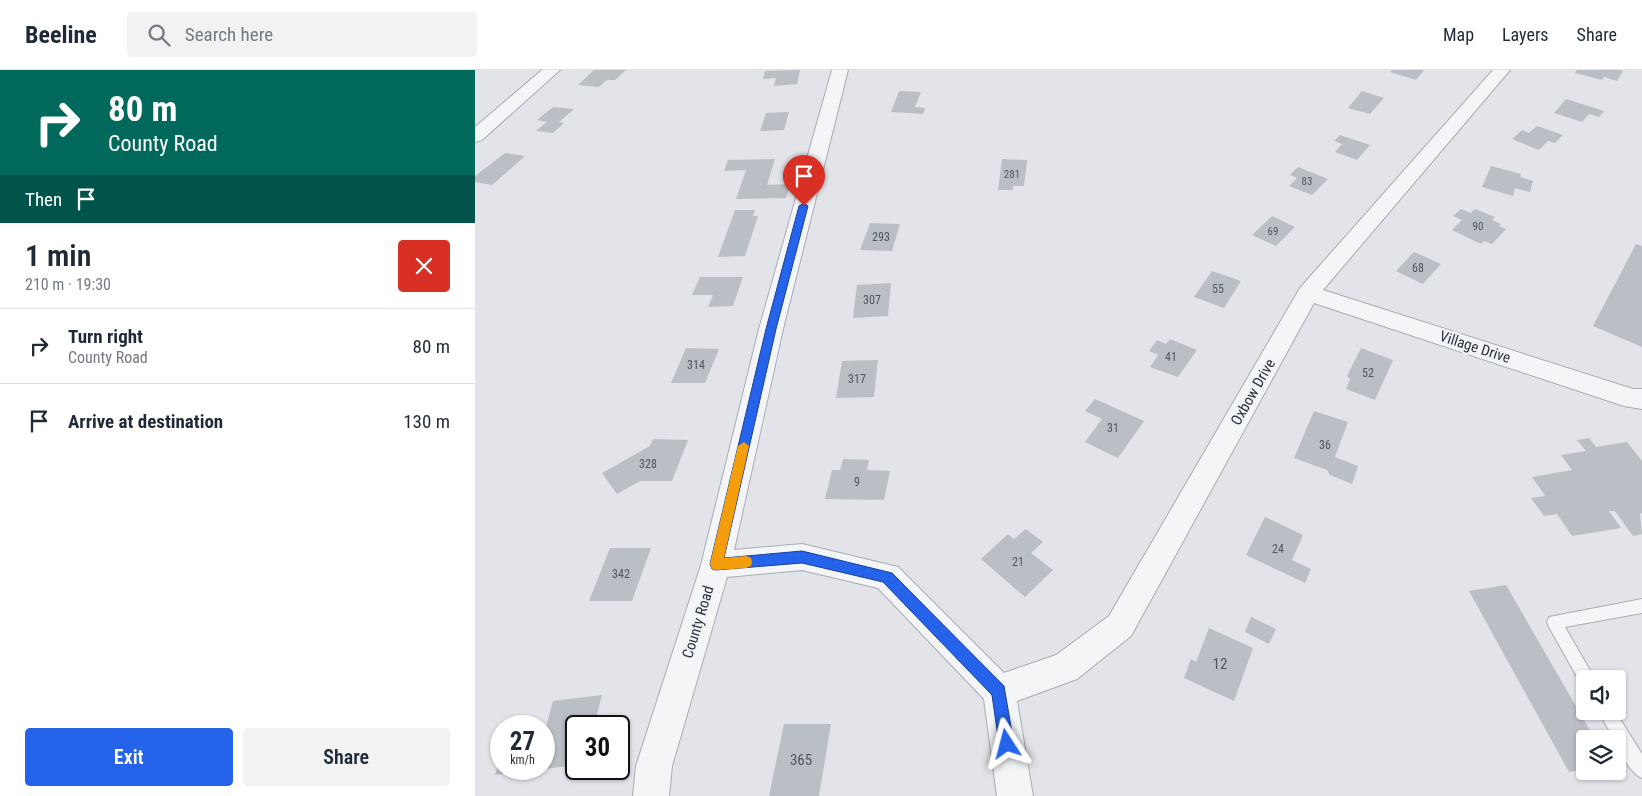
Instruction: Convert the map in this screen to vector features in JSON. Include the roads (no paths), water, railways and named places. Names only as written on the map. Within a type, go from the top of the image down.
[{"type":"street","points":[[475,136],[553,70]]},
{"type":"street","name":"County Road","points":[[651,796],[654,766],[716,564],[771,329],[840,70]]},
{"type":"street","name":"Oxbow Drive","points":[[999,691],[1066,668],[1120,626],[1309,293],[1502,70]]},
{"type":"street","name":"Village Drive","points":[[1309,293],[1633,399],[1642,399]]},
{"type":"street","points":[[716,564],[802,557],[887,577],[999,691],[1015,796]]},
{"type":"lane","points":[[1582,670],[1554,622],[1642,606]]},
{"type":"lane","points":[[1611,720],[1642,770]]}]
